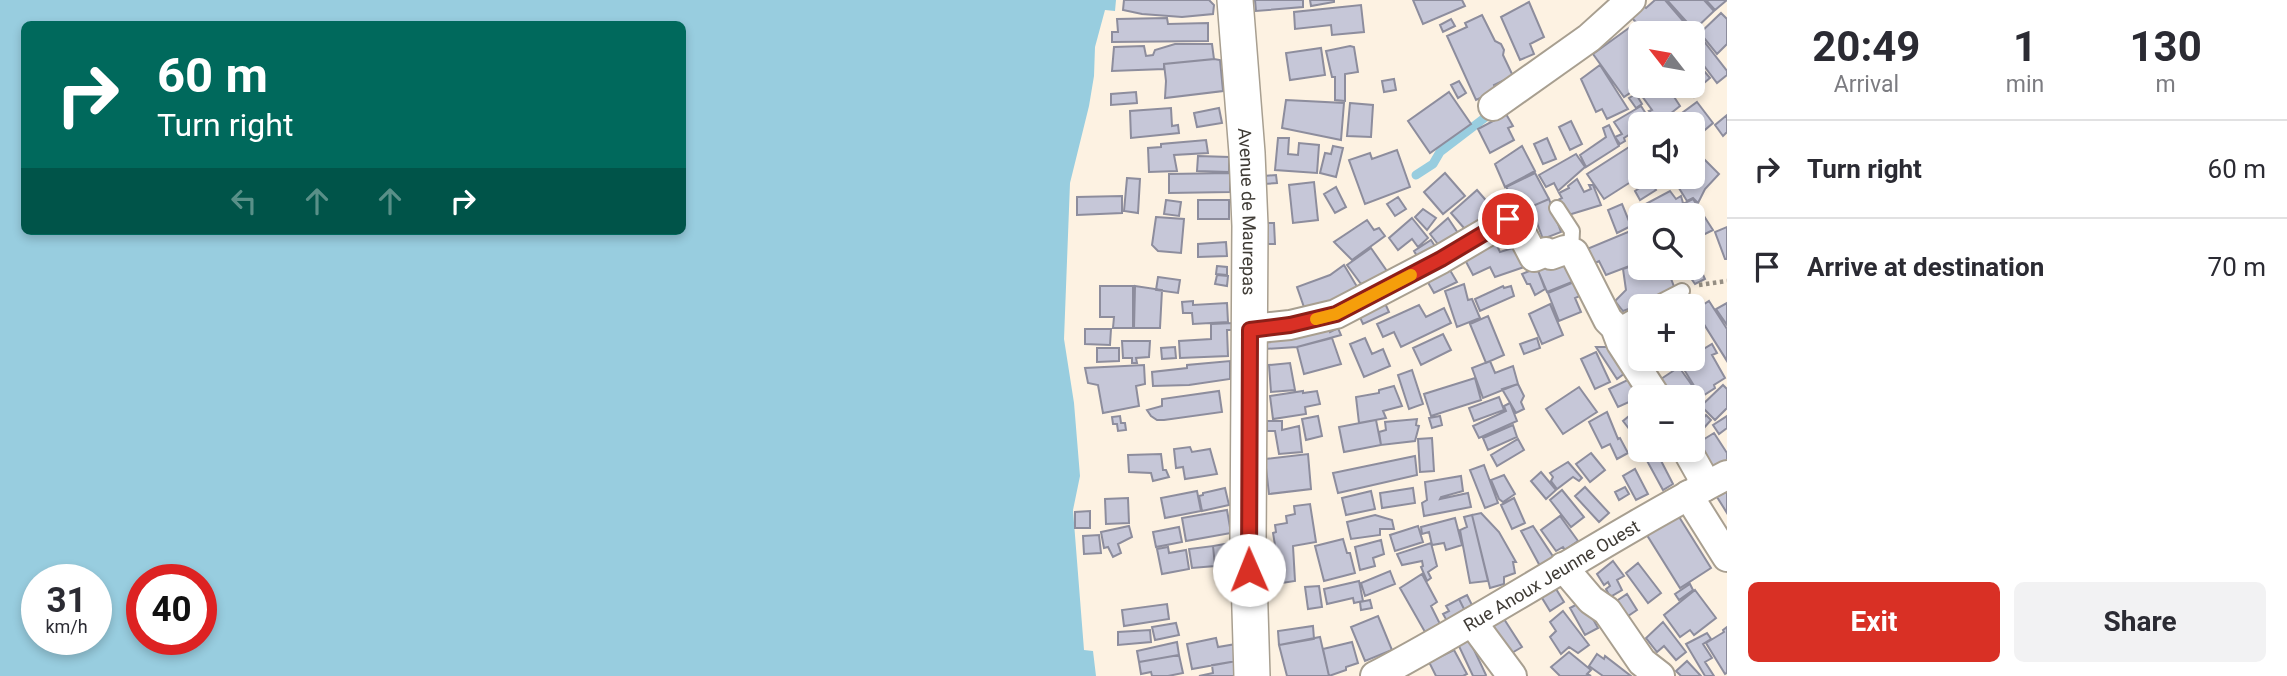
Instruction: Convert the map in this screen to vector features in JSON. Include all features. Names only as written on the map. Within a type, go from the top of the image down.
[{"type":"street","name":"Avenue de Maurepas","points":[[1235,0],[1250,226],[1248,544],[1252,676]]},
{"type":"street","points":[[1493,106],[1589,38],[1631,0]]},
{"type":"street","points":[[1250,330],[1290,325],[1336,314],[1441,259],[1508,219],[1534,257],[1546,252],[1550,255],[1565,250],[1571,251],[1608,320],[1615,327],[1649,385]]},
{"type":"street","points":[[1694,462],[1706,485],[1727,557]]},
{"type":"street","name":"Rue Anoux Jeunne Ouest","points":[[1375,676],[1706,485]]},
{"type":"street","points":[[1563,567],[1591,600],[1607,611],[1643,662],[1660,676]]},
{"type":"street","points":[[1472,622],[1512,676]]},
{"type":"lane","points":[[1557,208],[1572,231],[1571,251]]},
{"type":"lane","points":[[1676,294],[1682,291]]},
{"type":"lane","points":[[1615,327],[1628,320]]},
{"type":"water","points":[[0,0],[1116,0],[1115,11],[1105,10],[1095,47],[1089,106],[1070,183],[1064,339],[1074,403],[1080,476],[1073,510],[1084,650],[1093,651],[1096,676],[0,676]]},
{"type":"building","points":[[1124,0],[1209,0],[1214,5],[1213,14],[1182,17],[1123,10]]},
{"type":"building","points":[[1255,0],[1303,0],[1303,7],[1256,11]]},
{"type":"building","points":[[1310,0],[1334,0],[1334,2],[1311,6]]},
{"type":"building","points":[[1413,0],[1462,0],[1465,6],[1423,24]]},
{"type":"building","points":[[1655,0],[1665,0],[1683,21],[1635,21],[1631,17],[1643,6],[1646,8]]},
{"type":"building","points":[[1667,0],[1704,0],[1714,11],[1703,21],[1686,21]]},
{"type":"building","points":[[1706,0],[1727,0],[1715,10]]},
{"type":"building","points":[[1529,2],[1544,37],[1530,44],[1534,54],[1520,60],[1501,17]]},
{"type":"building","points":[[1361,5],[1364,32],[1332,35],[1331,25],[1295,29],[1294,12]]},
{"type":"building","points":[[1721,13],[1727,19],[1727,44],[1717,54],[1705,39],[1705,28]]},
{"type":"building","points":[[1482,15],[1495,41],[1501,44],[1513,76],[1494,85],[1496,91],[1476,100],[1447,36],[1467,27],[1465,23]]},
{"type":"building","points":[[1167,18],[1168,24],[1208,23],[1208,41],[1112,42],[1112,32],[1118,32],[1117,19]]},
{"type":"building","points":[[1451,19],[1455,26],[1443,32],[1440,25]]},
{"type":"building","points":[[1628,29],[1628,94],[1624,97],[1593,54]]},
{"type":"building","points":[[1705,43],[1727,71],[1727,75],[1717,83],[1705,67]]},
{"type":"building","points":[[1175,44],[1212,44],[1214,59],[1164,64],[1164,69],[1112,71],[1114,47],[1144,46],[1146,56],[1153,55],[1155,50]]},
{"type":"building","points":[[1354,47],[1358,72],[1345,74],[1345,101],[1335,100],[1335,77],[1332,77],[1326,51]]},
{"type":"building","points":[[1321,48],[1325,75],[1290,80],[1286,53]]},
{"type":"building","points":[[1220,60],[1223,91],[1165,98],[1164,64]]},
{"type":"building","points":[[1600,65],[1628,109],[1607,119],[1602,109],[1596,112],[1581,79]]},
{"type":"building","points":[[1394,79],[1396,90],[1384,92],[1382,81]]},
{"type":"building","points":[[1459,81],[1466,93],[1458,98],[1451,85]]},
{"type":"building","points":[[1136,92],[1137,103],[1111,105],[1111,94]]},
{"type":"building","points":[[1449,92],[1471,124],[1430,153],[1408,121]]},
{"type":"building","points":[[1629,98],[1638,98],[1642,104],[1636,108]]},
{"type":"building","points":[[1643,98],[1675,98],[1680,106],[1672,112],[1649,111],[1652,110]]},
{"type":"building","points":[[1286,100],[1344,103],[1341,140],[1282,128]]},
{"type":"building","points":[[1697,102],[1705,112],[1683,112]]},
{"type":"building","points":[[1350,103],[1373,105],[1371,137],[1347,136]]},
{"type":"building","points":[[1641,106],[1645,112],[1631,112]]},
{"type":"building","points":[[1171,108],[1172,126],[1178,125],[1179,133],[1131,138],[1130,111]]},
{"type":"building","points":[[1219,108],[1222,123],[1197,127],[1194,113]]},
{"type":"building","points":[[1705,112],[1713,123],[1705,130]]},
{"type":"building","points":[[1506,114],[1513,126],[1508,128],[1514,140],[1490,153],[1478,129]]},
{"type":"building","points":[[1628,114],[1628,136],[1620,144],[1615,137],[1622,134],[1614,122]]},
{"type":"building","points":[[1727,115],[1727,132],[1723,136],[1715,125]]},
{"type":"building","points":[[1571,121],[1582,144],[1570,150],[1559,127]]},
{"type":"building","points":[[1609,125],[1619,146],[1586,167],[1580,155],[1606,137],[1603,128]]},
{"type":"building","points":[[1278,138],[1289,138],[1288,154],[1298,155],[1299,143],[1319,145],[1317,173],[1275,170]]},
{"type":"building","points":[[1547,138],[1556,159],[1543,164],[1534,144]]},
{"type":"building","points":[[1206,140],[1208,153],[1174,155],[1177,171],[1149,172],[1148,148],[1161,147],[1161,144]]},
{"type":"building","points":[[1333,146],[1343,148],[1336,177],[1320,173],[1325,153],[1331,154]]},
{"type":"building","points":[[1522,146],[1535,171],[1505,187],[1495,164]]},
{"type":"building","points":[[1628,148],[1628,184],[1604,199],[1587,174]]},
{"type":"building","points":[[1397,150],[1410,187],[1365,204],[1349,160],[1370,153],[1372,159]]},
{"type":"building","points":[[1576,154],[1585,167],[1558,191],[1554,183],[1546,187],[1539,175]]},
{"type":"building","points":[[1198,156],[1229,157],[1229,172],[1197,171]]},
{"type":"building","points":[[1705,160],[1719,174],[1705,189]]},
{"type":"building","points":[[1230,173],[1230,192],[1169,193],[1169,174]]},
{"type":"building","points":[[1445,173],[1465,196],[1443,214],[1424,192]]},
{"type":"building","points":[[1535,173],[1549,199],[1521,211],[1506,187]]},
{"type":"building","points":[[1276,175],[1277,183],[1264,184],[1264,176]]},
{"type":"building","points":[[1127,178],[1140,179],[1138,213],[1124,211]]},
{"type":"building","points":[[1577,179],[1584,192],[1591,189],[1589,185],[1593,185],[1601,205],[1565,216],[1558,200],[1562,198],[1559,193],[1569,188]]},
{"type":"building","points":[[1314,182],[1318,220],[1293,223],[1289,185]]},
{"type":"building","points":[[1336,187],[1346,207],[1335,213],[1324,194]]},
{"type":"building","points":[[1638,189],[1656,190],[1640,200],[1635,191]]},
{"type":"building","points":[[1680,189],[1705,189],[1698,203],[1693,198],[1687,201]]},
{"type":"building","points":[[1477,190],[1496,212],[1470,235],[1451,213]]},
{"type":"building","points":[[1670,191],[1676,199],[1681,196],[1683,203],[1648,203]]},
{"type":"building","points":[[1122,196],[1122,213],[1077,215],[1077,197]]},
{"type":"building","points":[[1398,197],[1406,209],[1395,216],[1387,204]]},
{"type":"building","points":[[1549,199],[1561,232],[1543,239],[1537,223],[1526,226],[1521,211]]},
{"type":"building","points":[[1166,200],[1181,202],[1179,216],[1164,214]]},
{"type":"building","points":[[1198,200],[1229,200],[1229,219],[1198,219]]},
{"type":"building","points":[[1622,204],[1628,219],[1628,228],[1617,233],[1608,210]]},
{"type":"building","points":[[1423,209],[1436,218],[1427,230],[1415,217]]},
{"type":"building","points":[[1156,217],[1184,219],[1181,253],[1158,251],[1152,245]]},
{"type":"building","points":[[1412,218],[1428,238],[1418,247],[1412,239],[1398,250],[1389,238]]},
{"type":"building","points":[[1448,218],[1464,242],[1444,252],[1430,234]]},
{"type":"building","points":[[1705,218],[1713,230],[1705,234]]},
{"type":"building","points":[[1367,220],[1374,230],[1379,228],[1385,236],[1352,260],[1334,242]]},
{"type":"building","points":[[1264,223],[1274,223],[1275,244],[1266,244]]},
{"type":"building","points":[[1727,227],[1727,259],[1725,259],[1715,232]]},
{"type":"building","points":[[1628,232],[1628,267],[1606,275],[1599,261],[1593,264],[1587,249]]},
{"type":"building","points":[[1493,237],[1500,252],[1519,246],[1527,266],[1495,277],[1490,267],[1473,275],[1463,256]]},
{"type":"building","points":[[1431,240],[1440,254],[1421,263],[1414,251]]},
{"type":"building","points":[[1226,242],[1227,256],[1198,257],[1198,244]]},
{"type":"building","points":[[1371,248],[1389,274],[1367,289],[1347,265]]},
{"type":"building","points":[[1444,260],[1457,282],[1434,293],[1422,272]]},
{"type":"building","points":[[1570,261],[1577,280],[1547,292],[1536,266]]},
{"type":"building","points":[[1344,265],[1359,290],[1306,313],[1297,287],[1330,275]]},
{"type":"building","points":[[1217,266],[1227,267],[1227,275],[1216,274]]},
{"type":"building","points":[[1628,267],[1628,280],[1672,280],[1676,292],[1628,294],[1628,309],[1623,311],[1615,301],[1626,290],[1623,269]]},
{"type":"building","points":[[1537,268],[1545,289],[1535,295],[1522,274]]},
{"type":"building","points":[[1217,275],[1228,276],[1227,286],[1215,284]]},
{"type":"building","points":[[1158,277],[1180,280],[1178,293],[1156,290]]},
{"type":"building","points":[[1574,282],[1580,296],[1575,298],[1581,312],[1559,321],[1548,293]]},
{"type":"building","points":[[1464,284],[1468,300],[1472,299],[1480,318],[1457,327],[1445,291]]},
{"type":"building","points":[[1100,286],[1133,286],[1133,328],[1113,328],[1114,317],[1100,317]]},
{"type":"building","points":[[1135,286],[1162,290],[1160,328],[1134,328]]},
{"type":"building","points":[[1503,286],[1511,286],[1514,296],[1480,311],[1475,299]]},
{"type":"building","points":[[1383,299],[1389,312],[1363,324],[1357,311]]},
{"type":"building","points":[[1193,301],[1193,305],[1227,303],[1228,322],[1193,324],[1192,313],[1183,313],[1182,302]]},
{"type":"building","points":[[1709,301],[1727,329],[1727,361],[1705,326],[1705,304]]},
{"type":"building","points":[[1727,303],[1727,325],[1716,309]]},
{"type":"building","points":[[1550,304],[1563,335],[1542,344],[1529,314]]},
{"type":"building","points":[[1419,305],[1426,317],[1444,308],[1451,323],[1401,347],[1394,332],[1383,337],[1377,324]]},
{"type":"building","points":[[1488,316],[1504,355],[1486,363],[1470,324]]},
{"type":"building","points":[[1326,319],[1330,332],[1338,328],[1341,335],[1297,347],[1265,349],[1265,335]]},
{"type":"building","points":[[1234,323],[1235,330],[1227,330],[1228,356],[1180,358],[1179,341],[1211,339],[1211,324]]},
{"type":"building","points":[[1085,329],[1111,329],[1110,345],[1085,344]]},
{"type":"building","points":[[1443,334],[1451,350],[1421,365],[1413,348]]},
{"type":"building","points":[[1332,338],[1341,364],[1304,374],[1297,347]]},
{"type":"building","points":[[1365,338],[1372,354],[1383,349],[1390,366],[1364,377],[1350,344]]},
{"type":"building","points":[[1537,338],[1540,348],[1524,354],[1520,344]]},
{"type":"building","points":[[1122,341],[1150,341],[1149,357],[1136,358],[1137,363],[1132,363],[1132,358],[1123,358]]},
{"type":"building","points":[[1712,344],[1717,353],[1712,355],[1725,378],[1705,394],[1705,385],[1694,385],[1685,371],[1705,371],[1705,348]]},
{"type":"building","points":[[1175,347],[1176,358],[1162,359],[1161,348]]},
{"type":"building","points":[[1596,347],[1608,347],[1628,369],[1617,379]]},
{"type":"building","points":[[1097,348],[1119,348],[1119,361],[1097,362]]},
{"type":"building","points":[[1596,352],[1610,382],[1595,389],[1581,359]]},
{"type":"building","points":[[1230,361],[1230,379],[1189,385],[1153,386],[1152,372]]},
{"type":"building","points":[[1490,361],[1495,373],[1513,366],[1518,384],[1483,398],[1472,368]]},
{"type":"building","points":[[1290,363],[1295,390],[1271,392],[1269,365]]},
{"type":"building","points":[[1144,365],[1145,384],[1136,386],[1139,406],[1103,413],[1098,385],[1088,383],[1085,368]]},
{"type":"building","points":[[1412,370],[1423,404],[1409,409],[1398,375]]},
{"type":"building","points":[[1673,371],[1682,371],[1692,385],[1661,385],[1658,381]]},
{"type":"building","points":[[1640,374],[1645,385],[1628,385],[1628,402],[1618,407],[1609,389]]},
{"type":"building","points":[[1475,378],[1481,400],[1431,416],[1424,394]]},
{"type":"building","points":[[1518,384],[1524,396],[1521,402],[1524,409],[1516,413],[1502,389]]},
{"type":"building","points":[[1723,385],[1727,389],[1727,408],[1715,420],[1705,410],[1705,402]]},
{"type":"building","points":[[1394,386],[1402,406],[1383,411],[1386,418],[1359,423],[1356,397],[1379,393],[1379,390]]},
{"type":"building","points":[[1579,387],[1597,412],[1563,434],[1546,409]]},
{"type":"building","points":[[1219,391],[1222,412],[1157,420],[1147,410],[1162,406],[1162,399]]},
{"type":"building","points":[[1317,391],[1320,404],[1305,407],[1306,414],[1273,419],[1270,396]]},
{"type":"building","points":[[1499,397],[1504,410],[1474,421],[1469,408]]},
{"type":"building","points":[[1510,403],[1517,421],[1479,438],[1473,426],[1506,411],[1504,406]]},
{"type":"building","points":[[1607,412],[1618,439],[1620,438],[1628,453],[1617,459],[1610,444],[1602,448],[1589,422]]},
{"type":"building","points":[[1706,415],[1711,420],[1705,427]]},
{"type":"building","points":[[1120,416],[1126,430],[1118,431],[1117,424],[1113,424],[1112,417]]},
{"type":"building","points":[[1318,416],[1322,436],[1306,440],[1302,419]]},
{"type":"building","points":[[1440,416],[1442,425],[1432,428],[1429,418]]},
{"type":"building","points":[[1727,416],[1727,428],[1719,434],[1713,425]]},
{"type":"building","points":[[1417,419],[1416,425],[1419,426],[1415,441],[1381,445],[1379,432],[1386,430],[1385,422]]},
{"type":"building","points":[[1376,420],[1381,445],[1344,452],[1339,427]]},
{"type":"building","points":[[1267,421],[1282,421],[1282,430],[1299,426],[1302,452],[1279,454],[1275,431],[1267,431]]},
{"type":"building","points":[[1513,425],[1517,437],[1488,450],[1483,438]]},
{"type":"building","points":[[1714,433],[1727,453],[1727,461],[1710,472],[1703,462],[1705,439]]},
{"type":"building","points":[[1432,438],[1434,471],[1420,472],[1418,439]]},
{"type":"building","points":[[1518,439],[1524,450],[1497,466],[1491,455]]},
{"type":"building","points":[[1190,447],[1192,452],[1210,449],[1217,474],[1185,479],[1183,467],[1176,468],[1174,449]]},
{"type":"building","points":[[1591,453],[1605,470],[1590,482],[1576,464]]},
{"type":"building","points":[[1161,454],[1163,470],[1166,470],[1169,477],[1153,481],[1151,473],[1129,472],[1128,455]]},
{"type":"building","points":[[1308,454],[1311,489],[1269,494],[1265,459]]},
{"type":"building","points":[[1415,456],[1417,475],[1338,493],[1333,473]]},
{"type":"building","points":[[1568,462],[1582,478],[1579,481],[1573,477],[1557,489],[1551,481],[1553,477],[1550,473]]},
{"type":"building","points":[[1648,462],[1662,462],[1673,484],[1663,490]]},
{"type":"building","points":[[1484,465],[1498,503],[1485,508],[1470,470]]},
{"type":"building","points":[[1635,469],[1648,494],[1636,500],[1623,476]]},
{"type":"building","points":[[1541,472],[1556,490],[1546,499],[1531,481]]},
{"type":"building","points":[[1504,475],[1515,494],[1503,502],[1491,480]]},
{"type":"building","points":[[1461,476],[1463,491],[1440,499],[1468,493],[1471,507],[1424,516],[1422,503],[1427,500],[1425,482]]},
{"type":"building","points":[[1585,487],[1609,513],[1599,522],[1575,496]]},
{"type":"building","points":[[1625,487],[1629,494],[1619,500],[1615,492]]},
{"type":"building","points":[[1225,488],[1229,505],[1202,511],[1199,496]]},
{"type":"building","points":[[1413,488],[1415,503],[1382,508],[1380,493]]},
{"type":"building","points":[[1562,490],[1584,517],[1571,527],[1550,500]]},
{"type":"building","points":[[1197,491],[1201,511],[1165,518],[1161,498]]},
{"type":"building","points":[[1371,491],[1375,509],[1346,515],[1342,498]]},
{"type":"building","points":[[1727,491],[1727,513],[1717,497]]},
{"type":"building","points":[[1128,498],[1129,523],[1106,524],[1105,499]]},
{"type":"building","points":[[1514,498],[1525,523],[1512,529],[1501,505]]},
{"type":"building","points":[[1310,504],[1316,542],[1293,546],[1295,581],[1275,584],[1271,553],[1276,551],[1273,533],[1276,532],[1275,525],[1287,523],[1286,516],[1295,514],[1294,506]]},
{"type":"building","points":[[1227,510],[1231,533],[1186,541],[1182,518]]},
{"type":"building","points":[[1090,511],[1090,528],[1075,528],[1075,512]]},
{"type":"building","points":[[1676,512],[1711,568],[1680,588],[1645,532]]},
{"type":"building","points":[[1481,513],[1499,532],[1516,562],[1513,562],[1515,573],[1504,577],[1504,584],[1490,588],[1472,515]]},
{"type":"building","points":[[1375,515],[1392,520],[1394,529],[1380,529],[1380,535],[1351,539],[1347,522]]},
{"type":"building","points":[[1472,515],[1488,581],[1470,583],[1460,530],[1467,527],[1464,517]]},
{"type":"building","points":[[1560,516],[1578,541],[1565,550],[1563,547],[1556,551],[1541,530]]},
{"type":"building","points":[[1455,518],[1462,545],[1446,550],[1444,543],[1432,545],[1429,532],[1422,534],[1421,527]]},
{"type":"building","points":[[1129,526],[1132,537],[1118,544],[1121,553],[1113,557],[1108,547],[1104,548],[1101,532]]},
{"type":"building","points":[[1418,526],[1423,542],[1395,551],[1390,535]]},
{"type":"building","points":[[1533,526],[1554,558],[1540,566],[1521,531]]},
{"type":"building","points":[[1179,527],[1182,542],[1156,547],[1153,532]]},
{"type":"building","points":[[1099,535],[1101,553],[1084,554],[1083,536]]},
{"type":"building","points":[[1343,539],[1355,573],[1324,581],[1315,546]]},
{"type":"building","points":[[1381,540],[1384,554],[1373,558],[1375,566],[1360,570],[1355,547]]},
{"type":"building","points":[[1236,542],[1236,563],[1215,566],[1213,546]]},
{"type":"building","points":[[1431,543],[1437,566],[1428,572],[1431,578],[1427,581],[1421,567],[1422,561],[1402,565],[1397,554]]},
{"type":"building","points":[[1213,546],[1215,566],[1192,568],[1189,549]]},
{"type":"building","points":[[1168,547],[1169,553],[1186,550],[1189,569],[1162,574],[1157,549]]},
{"type":"building","points":[[1613,561],[1624,576],[1617,580],[1622,590],[1610,597],[1606,589],[1610,586],[1608,582],[1604,585],[1597,574]]},
{"type":"building","points":[[1638,563],[1661,593],[1648,603],[1626,573]]},
{"type":"building","points":[[1390,571],[1395,584],[1365,596],[1361,583]]},
{"type":"building","points":[[1422,574],[1437,602],[1431,606],[1440,624],[1425,632],[1400,588]]},
{"type":"building","points":[[1359,581],[1363,601],[1354,603],[1353,598],[1327,604],[1324,589]]},
{"type":"building","points":[[1553,584],[1564,602],[1550,611],[1539,593]]},
{"type":"building","points":[[1690,584],[1693,590],[1679,600],[1675,594]]},
{"type":"building","points":[[1319,586],[1322,607],[1308,609],[1305,587]]},
{"type":"building","points":[[1695,590],[1716,618],[1694,635],[1690,630],[1680,637],[1664,615]]},
{"type":"building","points":[[1627,594],[1637,610],[1625,618],[1615,602]]},
{"type":"building","points":[[1467,595],[1473,607],[1465,611],[1459,599]]},
{"type":"building","points":[[1459,599],[1465,611],[1447,621],[1443,614],[1449,611],[1446,606]]},
{"type":"building","points":[[1370,600],[1372,608],[1361,610],[1360,602]]},
{"type":"building","points":[[1583,601],[1598,628],[1585,635],[1570,608]]},
{"type":"building","points":[[1167,604],[1169,619],[1124,626],[1122,610]]},
{"type":"building","points":[[1563,611],[1589,645],[1578,653],[1569,647],[1561,654],[1550,637],[1556,631],[1550,622]]},
{"type":"building","points":[[1378,616],[1392,650],[1365,661],[1351,627]]},
{"type":"building","points":[[1504,619],[1522,647],[1510,654],[1493,626]]},
{"type":"building","points":[[1663,622],[1686,652],[1676,660],[1664,646],[1657,652],[1646,638]]},
{"type":"building","points":[[1176,623],[1179,635],[1155,640],[1152,627]]},
{"type":"building","points":[[1313,626],[1314,639],[1279,645],[1278,631]]},
{"type":"building","points":[[1727,627],[1725,674],[1706,643],[1724,632]]},
{"type":"building","points":[[1150,630],[1151,642],[1118,645],[1118,632]]},
{"type":"building","points":[[1707,633],[1711,639],[1703,644],[1712,658],[1705,662],[1714,676],[1705,676],[1686,644]]},
{"type":"building","points":[[1320,637],[1329,676],[1287,676],[1279,645]]},
{"type":"building","points":[[1468,637],[1485,676],[1473,676],[1457,642]]},
{"type":"building","points":[[1216,638],[1218,647],[1236,644],[1237,661],[1192,669],[1187,644]]},
{"type":"building","points":[[1177,642],[1179,655],[1139,662],[1137,651]]},
{"type":"building","points":[[1352,642],[1358,663],[1329,676],[1323,649]]},
{"type":"building","points":[[1454,650],[1467,674],[1436,676],[1429,662]]},
{"type":"building","points":[[1569,652],[1591,670],[1587,674],[1591,676],[1560,676],[1551,667]]},
{"type":"building","points":[[1597,654],[1604,659],[1605,656],[1631,676],[1603,676],[1589,666]]},
{"type":"building","points":[[1179,655],[1183,673],[1168,676],[1152,676],[1151,672],[1141,674],[1139,662]]},
{"type":"building","points":[[1237,661],[1237,676],[1199,676],[1213,673],[1212,665]]},
{"type":"building","points":[[1687,661],[1701,676],[1681,676],[1676,671]]},
{"type":"waterway","points":[[1416,175],[1433,164],[1440,152],[1495,110]]},
{"type":"slow traffic","points":[[1316,319],[1336,314],[1411,275]]},
{"type":"route","points":[[1249,570],[1250,330],[1290,325],[1336,314],[1441,259],[1508,219]]}]
